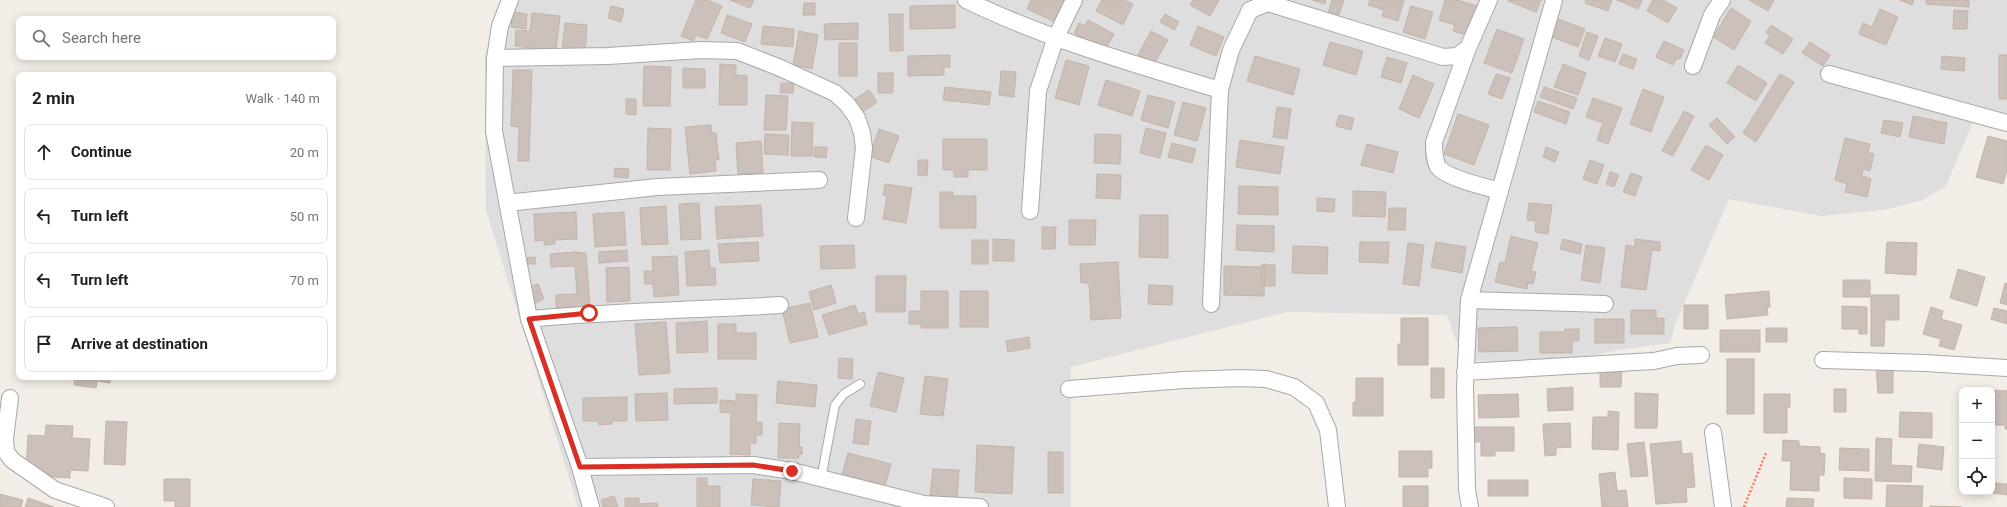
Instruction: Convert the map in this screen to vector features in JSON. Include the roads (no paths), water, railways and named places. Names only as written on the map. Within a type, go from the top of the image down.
[{"type":"street","points":[[510,0],[500,26],[495,58],[494,131],[529,319],[580,467],[591,507]]},
{"type":"street","points":[[966,0],[992,13],[1056,37],[1130,63],[1220,90]]},
{"type":"street","points":[[1030,211],[1038,90],[1056,37],[1074,0]]},
{"type":"street","points":[[1489,0],[1468,48],[1434,142],[1434,154],[1438,167],[1453,177],[1500,191]]},
{"type":"street","points":[[1470,507],[1467,490],[1465,372],[1470,300],[1554,0]]},
{"type":"street","points":[[1693,66],[1712,15],[1722,0]]},
{"type":"street","points":[[1211,304],[1220,90],[1231,50],[1250,10],[1268,3],[1443,57],[1456,56],[1468,48]]},
{"type":"street","points":[[495,58],[608,56],[701,50],[737,51],[778,67],[835,93],[847,104],[857,118],[862,133],[864,148],[856,218]]},
{"type":"street","points":[[1829,74],[2007,123]]},
{"type":"street","points":[[507,203],[657,186],[819,180]]},
{"type":"street","points":[[1470,300],[1605,304]]},
{"type":"street","points":[[529,319],[589,313],[638,313],[780,305]]},
{"type":"street","points":[[1465,372],[1654,361],[1676,356],[1701,355]]},
{"type":"street","points":[[1823,360],[1925,363],[2007,368]]},
{"type":"street","points":[[1069,389],[1184,380],[1240,378],[1266,379],[1294,386],[1316,403],[1328,430],[1337,507]]},
{"type":"street","points":[[10,398],[5,439],[6,452],[12,460],[55,490],[106,507]]},
{"type":"street","points":[[1713,432],[1723,507]]},
{"type":"street","points":[[580,467],[753,465],[792,471],[924,504],[980,507]]},
{"type":"lane","points":[[821,479],[835,405],[844,394],[860,384]]}]
